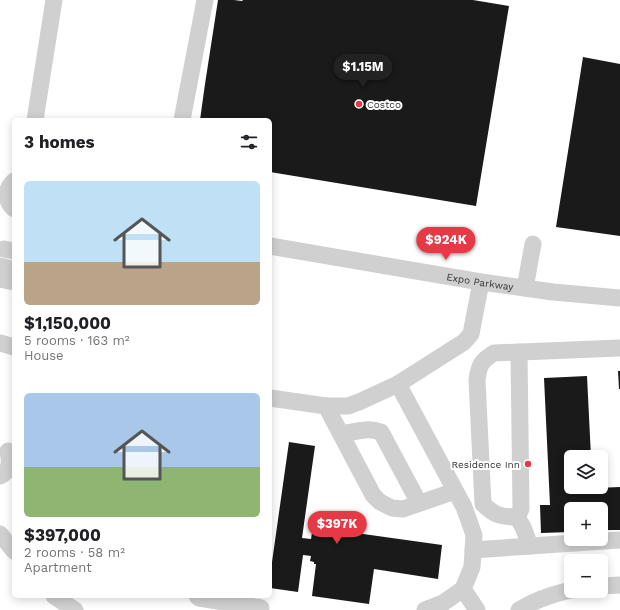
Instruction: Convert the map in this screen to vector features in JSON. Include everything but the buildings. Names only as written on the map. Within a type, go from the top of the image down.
[{"type":"street","points":[[34,118],[54,0]]},
{"type":"street","points":[[182,118],[205,0]]},
{"type":"street","points":[[525,288],[533,244]]},
{"type":"street","name":"Expo Parkway","points":[[272,246],[481,282],[553,292],[620,298]]},
{"type":"street","points":[[0,266],[12,269]]},
{"type":"street","points":[[0,279],[12,282]]},
{"type":"street","points":[[272,398],[326,406],[348,406],[398,384],[464,342],[471,334],[481,282]]},
{"type":"street","points":[[0,288],[12,290]]},
{"type":"street","points":[[0,343],[12,346]]},
{"type":"street","points":[[517,517],[506,517],[491,512],[483,504],[477,380],[478,369],[485,359],[494,353],[620,348]]},
{"type":"street","points":[[517,517],[522,509],[519,352]]},
{"type":"street","points":[[398,384],[464,507],[474,535],[472,567],[464,589],[443,603],[425,610]]},
{"type":"street","points":[[326,406],[373,495],[380,502],[392,508],[403,509],[455,491]]},
{"type":"street","points":[[341,434],[366,429],[381,432],[419,504]]},
{"type":"street","points":[[0,476],[3,475],[9,468],[10,460],[8,452]]},
{"type":"street","points":[[517,517],[523,527],[530,546]]},
{"type":"street","points":[[0,534],[12,549]]},
{"type":"street","points":[[473,550],[620,540]]},
{"type":"street","points":[[608,586],[620,585]]},
{"type":"street","points":[[464,589],[478,610]]},
{"type":"street","points":[[518,610],[532,602],[564,592]]},
{"type":"street","points":[[57,598],[75,610]]},
{"type":"street","points":[[204,598],[264,610]]},
{"type":"place","name":"Costco","points":[[359,104]]},
{"type":"place","name":"Residence Inn","points":[[528,464]]}]
